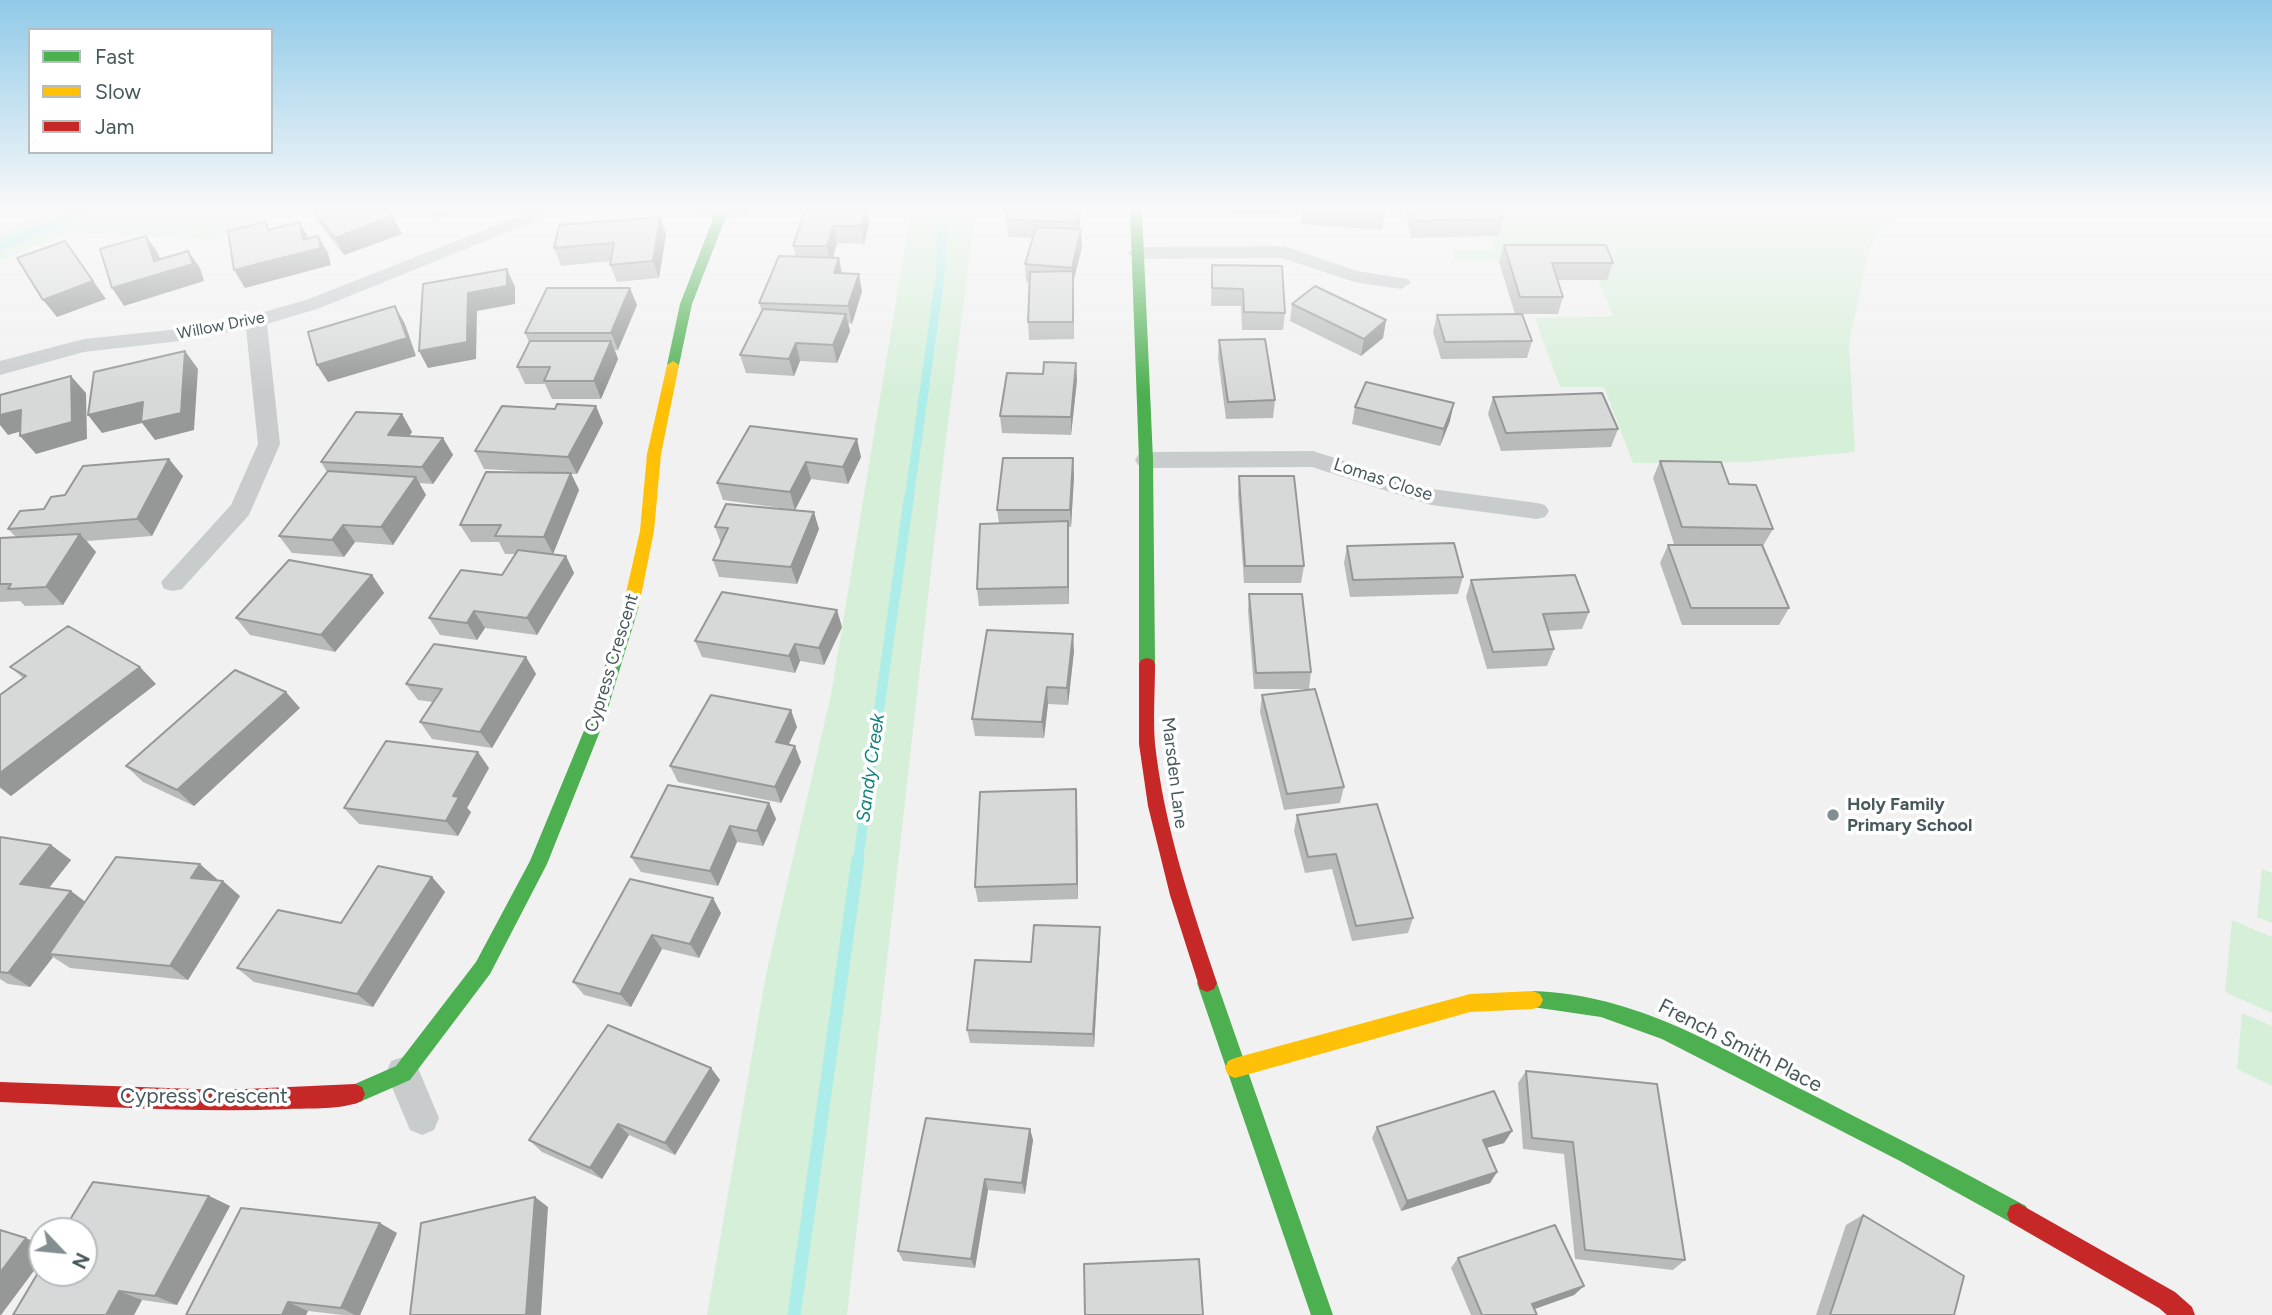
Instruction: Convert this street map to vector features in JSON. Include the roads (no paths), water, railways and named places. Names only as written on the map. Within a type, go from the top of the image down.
[{"type":"street","name":"Willow Drive","points":[[0,368],[84,346],[180,335],[256,321],[313,304],[396,271]]},
{"type":"street","name":"Cypress Crescent","points":[[0,1093],[321,1098],[356,1094],[403,1073],[483,968],[538,864],[596,721],[625,631],[648,531],[654,454],[686,304],[699,271]]},
{"type":"street","name":"Marsden Lane","points":[[1139,271],[1146,460],[1147,742],[1156,808],[1170,872],[1235,1068],[1322,1315]]},
{"type":"street","points":[[1340,271],[1401,283]]},
{"type":"street","points":[[173,582],[241,509],[269,444],[256,321]]},
{"type":"street","name":"Lomas Close","points":[[1146,460],[1313,459],[1430,497],[1537,511]]},
{"type":"street","name":"French Smith Place","points":[[1235,1068],[1471,1003],[1558,999],[1646,1021],[1955,1178],[2167,1300],[2184,1315]]},
{"type":"street","points":[[403,1073],[422,1118]]},
{"type":"waterway","name":"Sandy Creek","points":[[909,499],[940,271]]},
{"type":"waterway","name":"Sandy Creek","points":[[858,860],[909,497]]},
{"type":"waterway","name":"Sandy Creek","points":[[794,1315],[858,859]]},
{"type":"place","name":"Holy Family Primary School","points":[[1833,815]]}]
